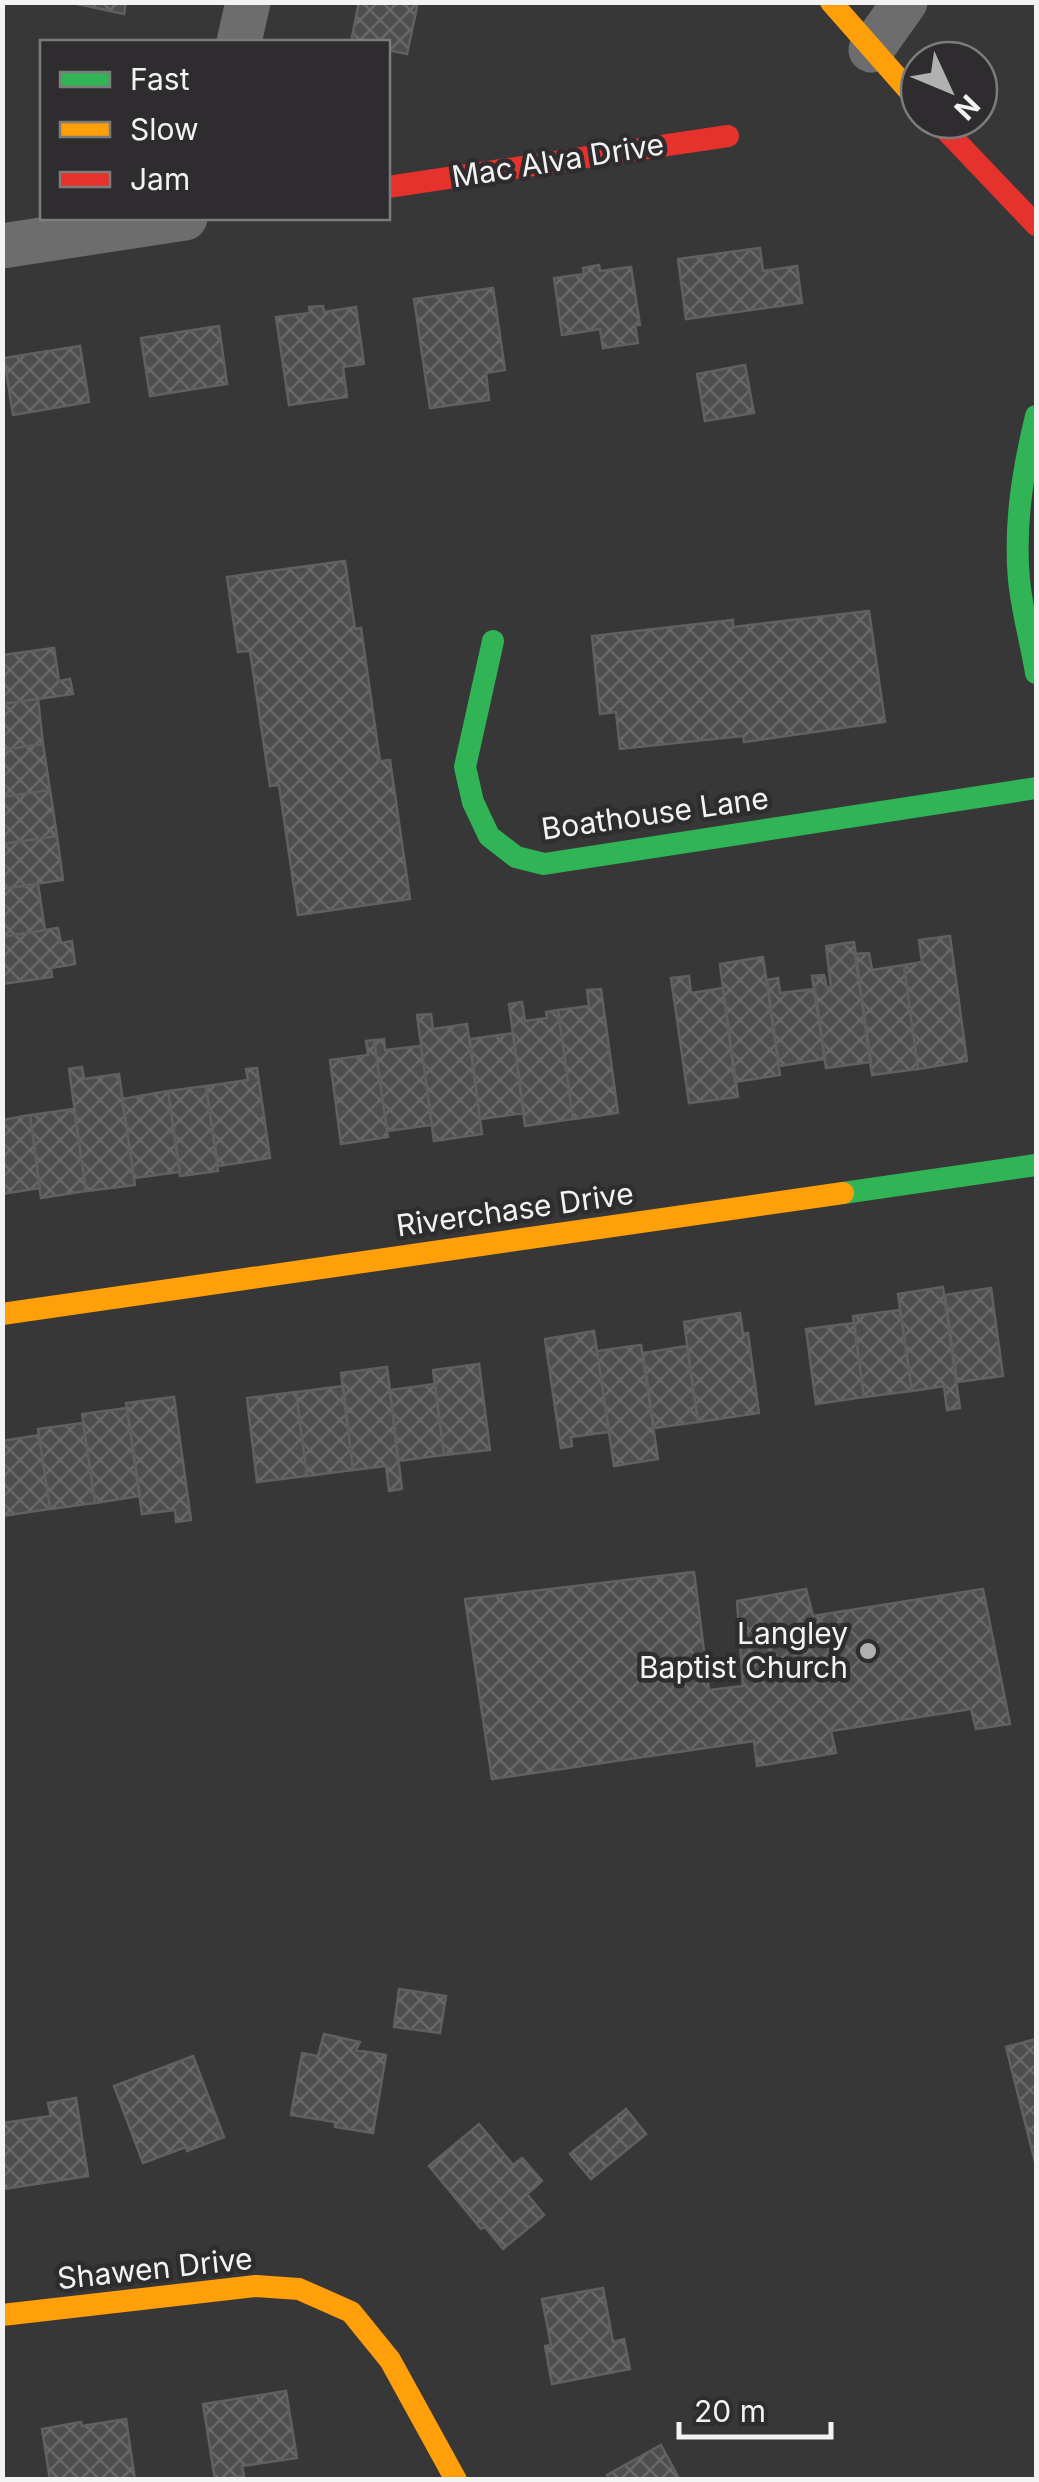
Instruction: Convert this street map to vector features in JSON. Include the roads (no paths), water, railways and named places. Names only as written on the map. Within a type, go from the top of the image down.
[{"type":"street","points":[[239,40],[248,2]]},
{"type":"street","points":[[831,2],[899,80]]},
{"type":"street","points":[[871,50],[905,2]]},
{"type":"street","name":"Mac Alva Drive","points":[[390,187],[728,136]]},
{"type":"street","points":[[955,140],[1036,225]]},
{"type":"street","points":[[2,246],[173,220]]},
{"type":"street","points":[[1036,416],[1018,528],[1018,580],[1036,672]]},
{"type":"street","name":"Boathouse Lane","points":[[492,641],[464,767],[473,802],[489,836],[516,857],[544,864],[1036,788]]},
{"type":"street","name":"Riverchase Drive","points":[[2,1314],[1036,1165]]},
{"type":"street","name":"Shawen Drive","points":[[2,2315],[256,2286],[299,2289],[351,2312],[390,2360],[456,2480]]},
{"type":"place","name":"Langley Baptist Church","points":[[868,1651]]}]
